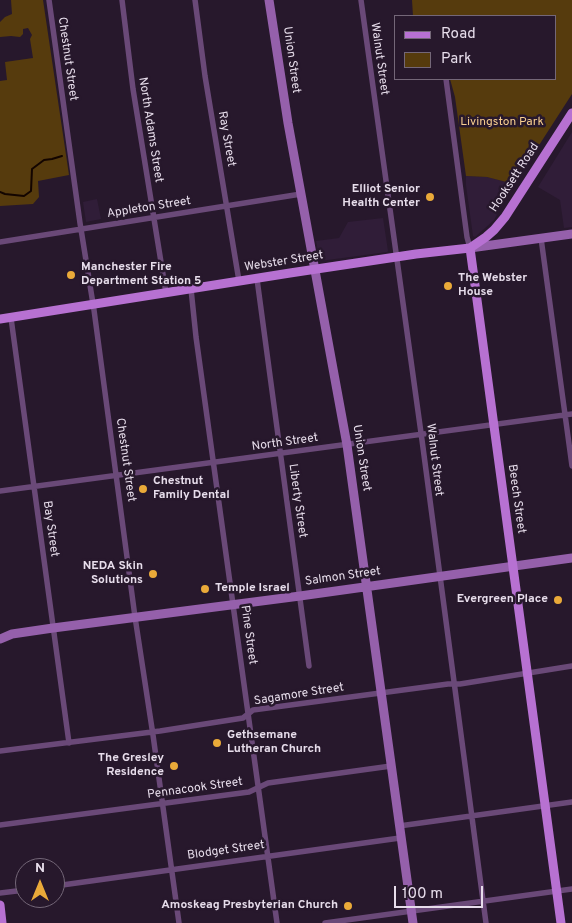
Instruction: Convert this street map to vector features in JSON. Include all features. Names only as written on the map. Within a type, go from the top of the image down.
[{"type":"main road","name":"Hooksett Road","points":[[470,248],[483,240],[505,218],[572,113]]},
{"type":"main road","name":"Webster Street","points":[[0,319],[315,269],[470,248]]},
{"type":"main road","name":"Beech Street","points":[[470,248],[561,923]]},
{"type":"main road","points":[[0,905],[2,923]]},
{"type":"street","name":"Chestnut Street","points":[[49,0],[179,923]]},
{"type":"street","name":"North Adams Street","points":[[122,0],[133,89],[166,293]]},
{"type":"street","name":"Ray Street","points":[[195,0],[239,281]]},
{"type":"street","name":"Union Street","points":[[269,0],[288,123],[347,445],[412,923]]},
{"type":"street","name":"Walnut Street","points":[[361,0],[486,923]]},
{"type":"street","name":"Beech Street","points":[[446,80],[470,248]]},
{"type":"street","name":"Appleton Street","points":[[0,242],[301,194]]},
{"type":"street","points":[[494,230],[500,244]]},
{"type":"street","name":"Webster Street","points":[[470,248],[572,234]]},
{"type":"street","points":[[541,238],[572,466]]},
{"type":"street","name":"Liberty Street","points":[[257,278],[309,666]]},
{"type":"street","name":"Pine Street","points":[[191,289],[195,330],[277,923]]},
{"type":"street","name":"Bay Street","points":[[11,318],[69,743]]},
{"type":"street","name":"North Street","points":[[0,491],[572,414]]},
{"type":"street","name":"Salmon Street","points":[[0,638],[12,634],[53,628],[572,558]]},
{"type":"street","name":"Sagamore Street","points":[[0,751],[153,732],[243,718],[253,710],[460,684],[572,666]]},
{"type":"street","name":"Pennacook Street","points":[[0,824],[249,792],[268,783],[391,766]]},
{"type":"street","points":[[399,826],[572,802]]},
{"type":"street","name":"Blodget Street","points":[[65,885],[400,838]]},
{"type":"street","points":[[325,923],[344,922],[572,889]]},
{"type":"street","points":[[0,893],[15,891]]},
{"type":"shaded area","points":[[572,132],[572,227],[564,228],[560,200],[538,187]]},
{"type":"shaded area","points":[[466,176],[487,177],[514,184],[494,220],[475,237],[473,236]]},
{"type":"shaded area","points":[[97,199],[101,219],[86,222],[83,202]]},
{"type":"shaded area","points":[[383,218],[387,252],[320,261],[316,241],[339,238],[348,222]]},
{"type":"green space","points":[[11,0],[43,0],[69,175],[38,181],[39,197],[33,204],[0,206],[0,81],[7,80],[5,62],[33,58],[30,39],[32,35],[28,28],[23,29],[23,34],[20,37],[0,37],[0,22],[12,14]]},
{"type":"green space","name":"Livingston Park","points":[[412,0],[572,0],[572,94],[514,184],[487,177],[466,176],[455,97],[450,80],[557,80],[557,15],[413,15]]},
{"type":"waterway","points":[[0,192],[24,196],[31,191],[32,169],[44,160],[62,156]]},
{"type":"place","name":"Elliot Senior Health Center","points":[[430,197]]},
{"type":"place","name":"Manchester Fire Department Station 5","points":[[71,275]]},
{"type":"place","name":"The Webster House","points":[[448,286]]},
{"type":"place","name":"Chestnut Family Dental","points":[[143,489]]},
{"type":"place","name":"NEDA Skin Solutions","points":[[153,574]]},
{"type":"place","name":"Temple Israel","points":[[205,589]]},
{"type":"place","name":"Evergreen Place","points":[[558,600]]},
{"type":"place","name":"Gethsemane Lutheran Church","points":[[217,743]]},
{"type":"place","name":"The Gresley Residence","points":[[174,766]]},
{"type":"place","name":"Amoskeag Presbyterian Church","points":[[348,906]]}]
